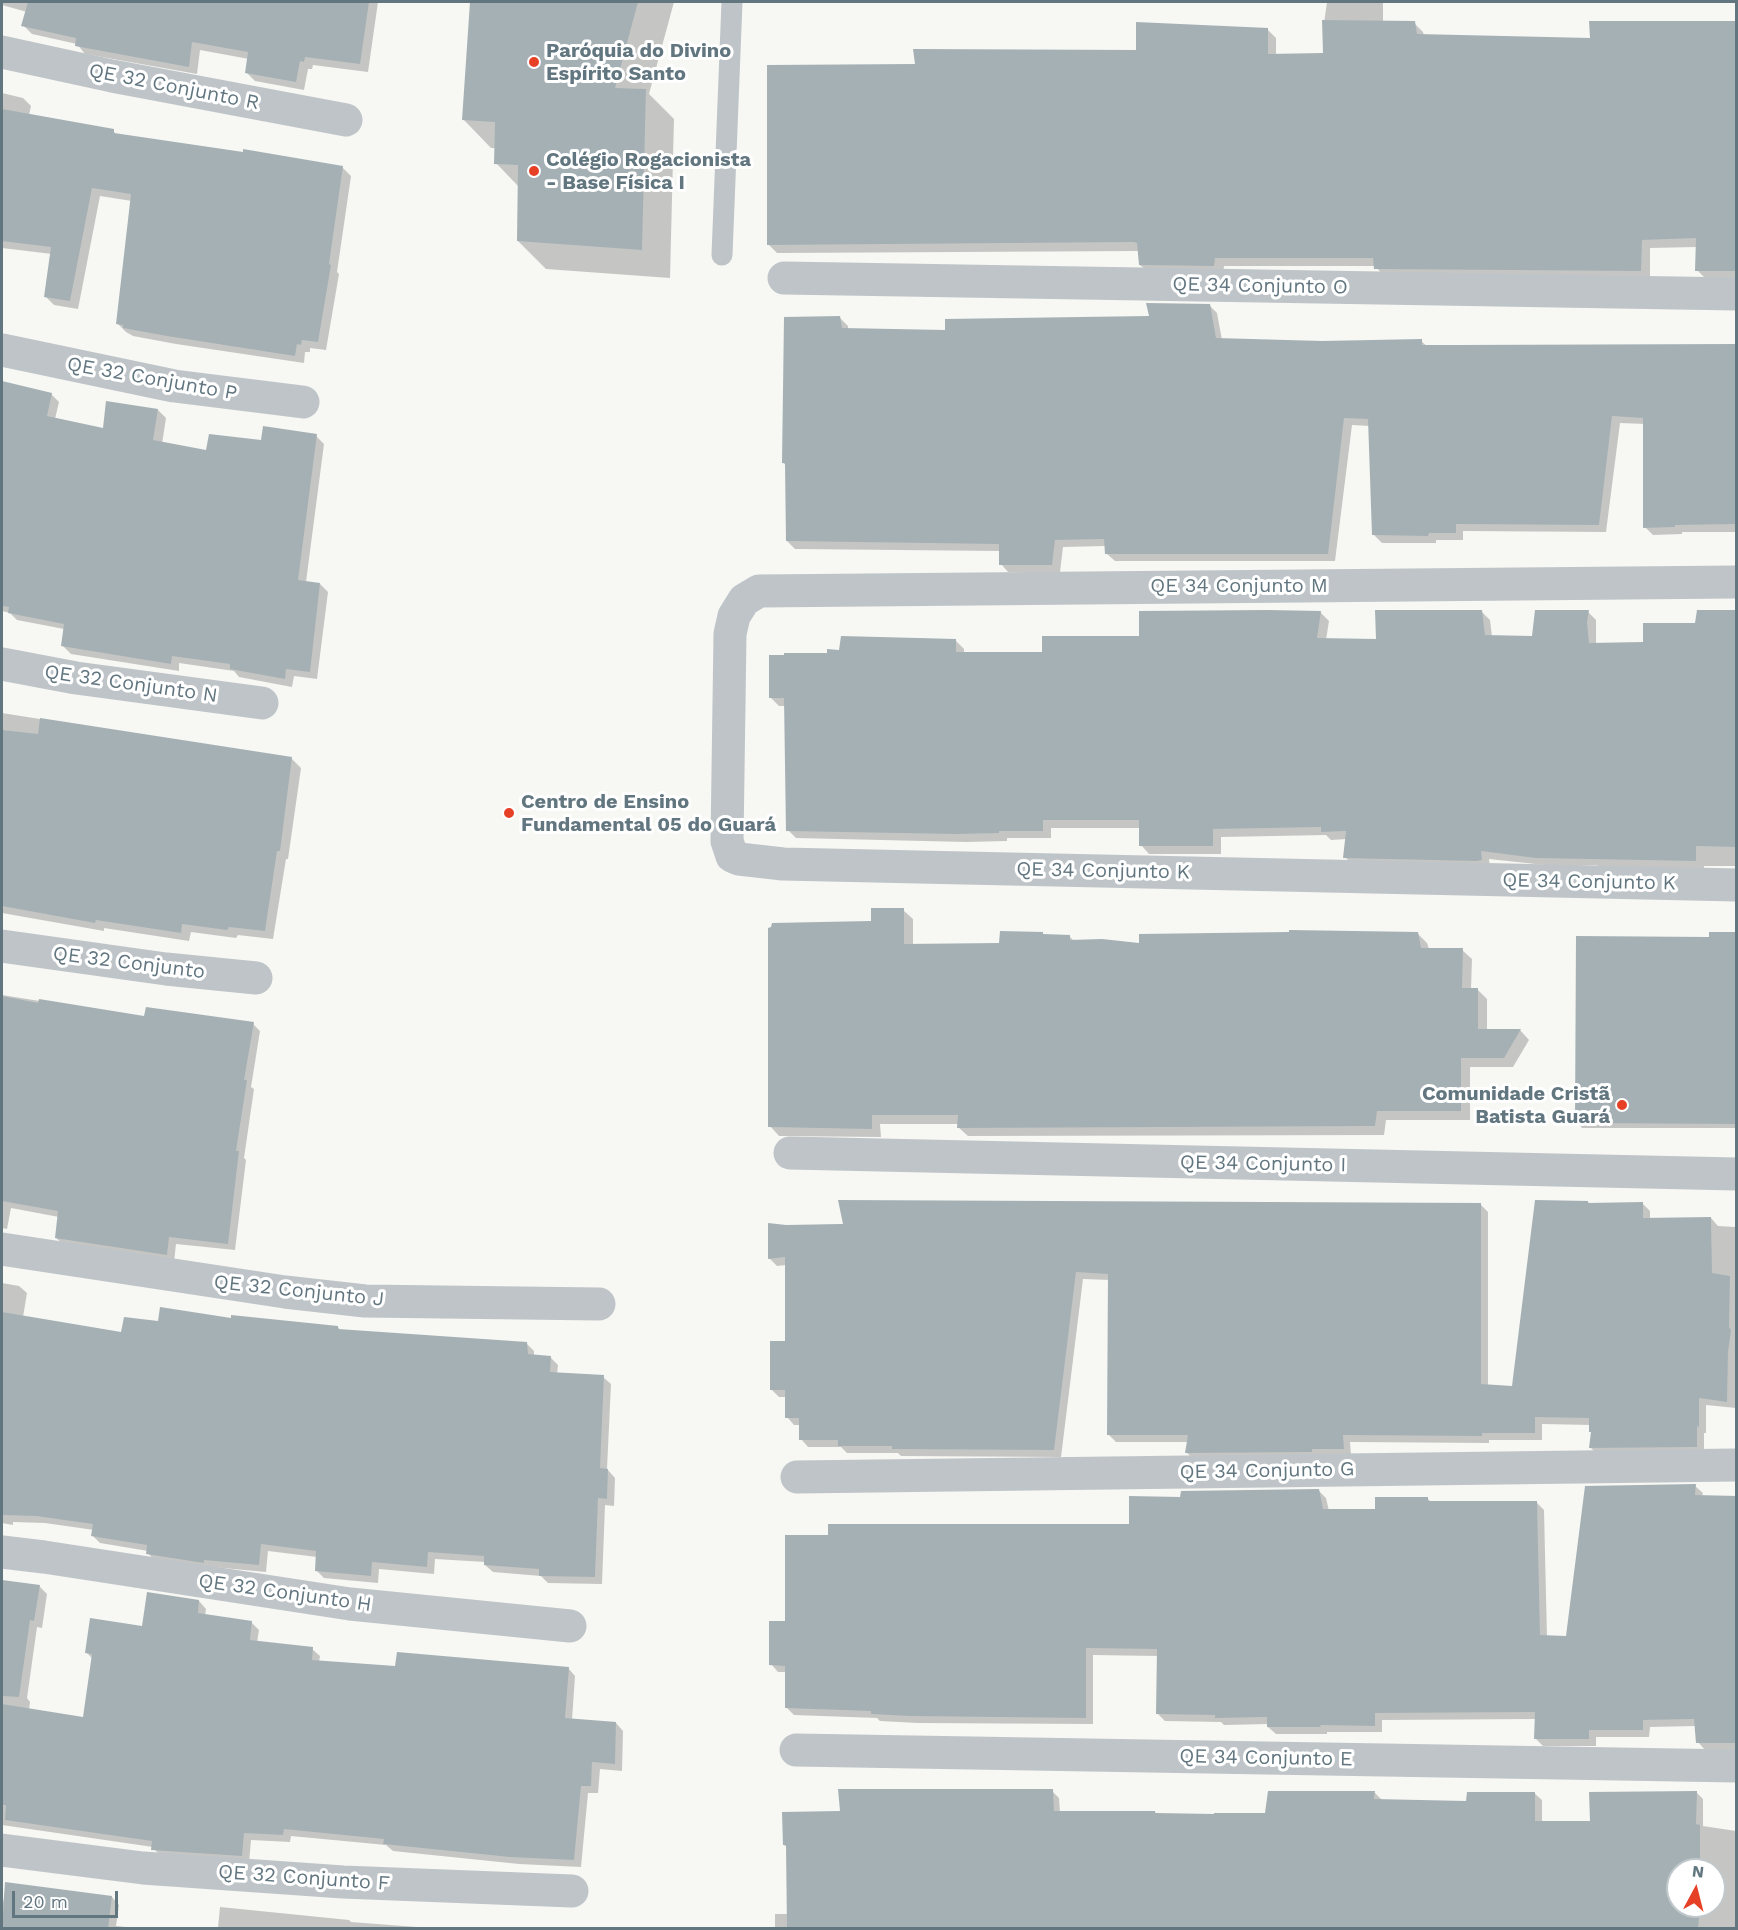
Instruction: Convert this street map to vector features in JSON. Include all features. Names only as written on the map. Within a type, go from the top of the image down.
[{"type":"street","name":"QE 32 Conjunto R","points":[[2,52],[112,76],[346,120]]},
{"type":"street","name":"QE 34 Conjunto O","points":[[784,278],[1737,294]]},
{"type":"street","name":"QE 32 Conjunto P","points":[[2,350],[174,386],[303,402]]},
{"type":"street","name":"QE 34 Conjunto M","points":[[744,600],[759,591],[778,590],[1737,582]]},
{"type":"street","name":"QE 34 Conjunto K","points":[[744,600],[734,616],[730,634],[727,841],[729,868],[748,862],[1737,885]]},
{"type":"street","name":"QE 32 Conjunto N","points":[[2,664],[76,678],[262,703]]},
{"type":"street","name":"QE 32 Conjunto","points":[[2,946],[166,969],[256,978]]},
{"type":"street","name":"QE 34 Conjunto I","points":[[790,1153],[1737,1174]]},
{"type":"street","name":"QE 32 Conjunto J","points":[[2,1249],[273,1290],[365,1301],[599,1304]]},
{"type":"street","name":"QE 34 Conjunto G","points":[[797,1477],[1737,1464]]},
{"type":"street","name":"QE 32 Conjunto H","points":[[2,1552],[350,1605],[570,1626]]},
{"type":"street","name":"QE 34 Conjunto E","points":[[796,1750],[1737,1766]]},
{"type":"street","name":"QE 32 Conjunto F","points":[[2,1850],[143,1868],[344,1882],[572,1891]]},
{"type":"lane","points":[[722,255],[732,2]]},
{"type":"building","points":[[28,2],[369,2],[360,64],[305,57],[304,62],[300,61],[296,82],[245,73],[248,52],[192,42],[189,67],[75,46],[76,38],[21,26]]},
{"type":"building","points":[[470,2],[638,2],[615,88],[646,89],[642,250],[517,241],[518,165],[494,164],[495,122],[462,120]]},
{"type":"building","points":[[1322,20],[1415,21],[1417,34],[1590,38],[1589,21],[1737,21],[1737,271],[1695,271],[1696,238],[1642,240],[1641,271],[1374,269],[1373,258],[1215,258],[1214,266],[1139,265],[1137,243],[1134,242],[767,245],[767,65],[915,64],[913,49],[1136,50],[1136,22],[1268,28],[1268,54],[1323,53]]},
{"type":"building","points":[[2,109],[114,129],[114,133],[243,152],[243,149],[343,166],[329,264],[331,265],[318,342],[302,340],[301,345],[297,344],[295,356],[167,336],[123,328],[123,325],[116,324],[131,194],[92,188],[70,301],[44,297],[51,247],[2,241]]},
{"type":"building","points":[[1146,303],[1210,304],[1216,338],[1322,341],[1422,339],[1422,345],[1737,344],[1737,524],[1643,528],[1643,418],[1612,416],[1599,525],[1456,524],[1456,533],[1429,533],[1428,536],[1372,535],[1368,419],[1344,418],[1328,554],[1105,554],[1104,539],[1055,540],[1052,565],[999,565],[999,544],[786,541],[785,463],[782,463],[784,317],[840,316],[842,328],[945,330],[945,319],[1149,316]]},
{"type":"building","points":[[2,381],[52,393],[47,416],[103,428],[106,401],[158,409],[153,440],[206,450],[209,434],[261,440],[263,426],[317,434],[298,580],[320,583],[310,672],[286,669],[285,679],[230,669],[230,664],[172,656],[171,664],[61,646],[64,624],[8,613],[9,607],[2,606]]},
{"type":"building","points":[[1375,610],[1482,610],[1485,635],[1532,636],[1535,610],[1589,610],[1587,622],[1589,643],[1643,642],[1643,623],[1695,623],[1697,610],[1737,610],[1737,847],[1696,846],[1696,861],[1536,858],[1481,851],[1482,860],[1476,861],[1343,858],[1346,831],[1321,832],[1321,827],[1213,829],[1213,846],[1139,846],[1139,820],[1043,820],[1043,831],[999,831],[999,833],[786,831],[784,698],[769,698],[769,655],[827,653],[827,649],[839,650],[841,636],[956,639],[956,652],[1042,652],[1042,636],[1139,636],[1139,611],[1321,611],[1317,638],[1376,639]]},
{"type":"building","points":[[40,718],[292,757],[280,851],[277,851],[265,931],[229,927],[227,930],[182,924],[181,933],[96,920],[95,923],[2,906],[2,730],[38,734]]},
{"type":"building","points":[[871,908],[904,908],[904,944],[999,943],[1000,931],[1070,935],[1070,940],[1102,939],[1139,943],[1139,934],[1289,932],[1289,930],[1418,932],[1421,948],[1463,948],[1462,988],[1478,988],[1478,1029],[1521,1029],[1504,1058],[1461,1058],[1461,1111],[1377,1111],[1375,1126],[957,1128],[958,1115],[872,1115],[872,1129],[768,1127],[768,928],[772,923],[871,921]]},
{"type":"building","points":[[1709,932],[1737,932],[1737,1124],[1575,1123],[1576,936],[1709,937]]},
{"type":"building","points":[[2,996],[38,1003],[39,999],[144,1016],[146,1007],[254,1022],[244,1080],[247,1080],[236,1151],[239,1151],[228,1244],[169,1237],[167,1255],[55,1238],[58,1211],[2,1201]]},
{"type":"building","points":[[838,1200],[1481,1203],[1481,1384],[1512,1386],[1535,1200],[1588,1201],[1588,1203],[1643,1202],[1643,1218],[1711,1217],[1712,1273],[1730,1276],[1729,1327],[1731,1330],[1727,1402],[1699,1398],[1697,1447],[1589,1448],[1591,1432],[1589,1432],[1589,1418],[1535,1417],[1535,1433],[1482,1433],[1482,1436],[1343,1435],[1344,1449],[1312,1449],[1312,1452],[1185,1453],[1188,1435],[1107,1435],[1108,1274],[1076,1272],[1054,1450],[892,1449],[892,1446],[838,1446],[838,1440],[799,1440],[799,1418],[785,1418],[785,1390],[770,1390],[770,1341],[785,1341],[785,1257],[768,1259],[768,1223],[843,1224]]},
{"type":"building","points":[[160,1307],[231,1318],[231,1315],[338,1326],[338,1329],[527,1342],[528,1354],[551,1356],[550,1372],[604,1375],[600,1468],[608,1469],[607,1499],[598,1498],[595,1577],[539,1576],[539,1569],[484,1565],[484,1556],[428,1552],[427,1567],[372,1562],[371,1576],[315,1571],[316,1551],[261,1544],[259,1565],[204,1560],[204,1563],[146,1554],[147,1545],[91,1536],[93,1524],[36,1516],[2,1515],[2,1312],[121,1332],[124,1317],[158,1321]]},
{"type":"building","points":[[1696,1484],[1695,1495],[1737,1496],[1737,1743],[1696,1743],[1694,1719],[1643,1720],[1643,1730],[1589,1730],[1589,1739],[1534,1739],[1535,1712],[1375,1713],[1375,1726],[1320,1725],[1321,1727],[1267,1727],[1267,1717],[1215,1718],[1215,1715],[1156,1714],[1157,1649],[1086,1648],[1086,1718],[910,1716],[871,1714],[871,1711],[785,1708],[785,1666],[769,1665],[769,1621],[785,1621],[785,1535],[828,1535],[828,1524],[1129,1524],[1129,1496],[1180,1497],[1181,1491],[1319,1489],[1323,1509],[1375,1509],[1375,1497],[1428,1497],[1428,1501],[1537,1501],[1540,1635],[1566,1636],[1585,1486]]},
{"type":"building","points":[[2,1580],[40,1585],[34,1621],[30,1620],[19,1697],[2,1696]]},
{"type":"building","points":[[147,1592],[199,1600],[198,1613],[252,1621],[250,1640],[313,1647],[312,1660],[395,1666],[397,1652],[569,1667],[565,1718],[616,1722],[615,1764],[592,1762],[591,1786],[581,1786],[574,1860],[510,1857],[383,1844],[384,1839],[284,1829],[283,1835],[244,1833],[242,1856],[151,1850],[152,1841],[5,1820],[6,1805],[2,1805],[2,1704],[83,1717],[92,1654],[85,1653],[90,1618],[142,1626]]},
{"type":"building","points":[[838,1789],[1053,1789],[1054,1811],[1155,1811],[1155,1813],[1214,1814],[1265,1813],[1268,1791],[1375,1791],[1374,1799],[1466,1801],[1467,1792],[1535,1792],[1535,1821],[1590,1821],[1589,1792],[1697,1791],[1696,1824],[1700,1825],[1700,1858],[1666,1858],[1666,1918],[1699,1918],[1698,1929],[787,1929],[786,1845],[783,1845],[782,1812],[840,1811]]},
{"type":"building","points":[[5,1882],[112,1896],[108,1929],[2,1929]]},
{"type":"place","name":"Paróquia do Divino Espírito Santo","points":[[534,62]]},
{"type":"place","name":"Colégio Rogacionista - Base Física I","points":[[534,171]]},
{"type":"place","name":"Centro de Ensino Fundamental 05 do Guará","points":[[509,813]]},
{"type":"place","name":"Comunidade Cristã Batista Guará","points":[[1622,1105]]}]
